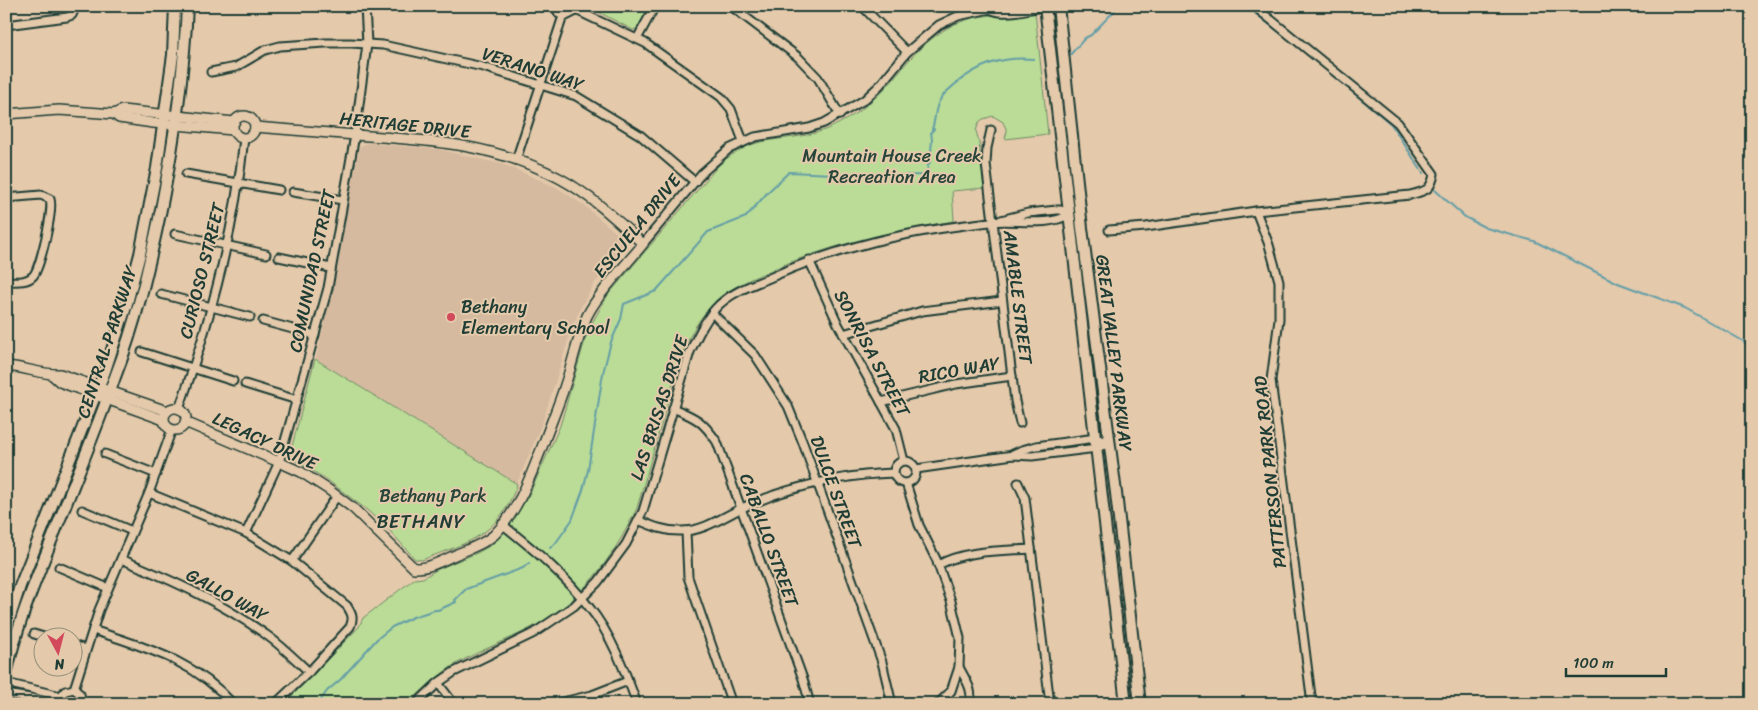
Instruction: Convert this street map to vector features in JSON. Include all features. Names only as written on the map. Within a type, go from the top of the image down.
[{"type":"main road","name":"CENTRAL PARKWAY","points":[[6,629],[20,586],[98,392],[117,336],[140,254],[157,168],[164,120],[173,55],[175,6]]},
{"type":"main road","name":"CENTRAL PARKWAY","points":[[6,676],[31,590],[109,395],[128,340],[151,256],[176,121],[187,6]]},
{"type":"main road","name":"GREAT VALLEY PARKWAY","points":[[1045,6],[1126,704]]},
{"type":"main road","name":"GREAT VALLEY PARKWAY","points":[[1058,6],[1082,228],[1140,704]]},
{"type":"main road","points":[[1069,215],[1082,228]]},
{"type":"street","name":"COMUNIDAD STREET","points":[[246,533],[279,462],[328,288],[355,135],[368,44],[365,6]]},
{"type":"street","points":[[555,6],[562,16]]},
{"type":"street","points":[[637,39],[655,6]]},
{"type":"street","points":[[730,6],[742,9],[798,57],[818,78],[840,115]]},
{"type":"street","points":[[862,6],[907,52]]},
{"type":"street","name":"ESCUELA DRIVE","points":[[420,568],[447,559],[486,541],[494,535],[502,524],[521,497],[530,477],[566,385],[580,335],[588,315],[643,244],[715,160],[729,149],[755,137],[809,128],[840,115],[864,100],[879,86],[907,52],[939,25],[969,10],[992,8],[996,12],[1007,12],[1040,6]]},
{"type":"street","points":[[1108,230],[1146,227],[1256,211],[1410,194],[1426,191],[1432,184],[1434,174],[1398,123],[1254,6]]},
{"type":"street","points":[[6,25],[67,17],[72,15],[76,8]]},
{"type":"street","points":[[562,16],[572,15],[576,8],[646,43],[721,97],[730,109],[743,142]]},
{"type":"street","points":[[516,160],[562,16]]},
{"type":"street","name":"VERANO WAY","points":[[211,72],[236,67],[265,50],[280,46],[325,43],[383,45],[483,67],[576,96],[640,135],[695,182]]},
{"type":"street","name":"HERITAGE DRIVE","points":[[6,114],[59,110],[114,114],[122,110],[164,120],[234,126],[239,117],[246,116],[253,120],[255,127],[453,143],[488,150],[560,179],[592,200],[643,244]]},
{"type":"street","points":[[234,126],[236,135],[244,138],[250,136],[255,127]]},
{"type":"street","name":"AMABLE STREET","points":[[991,130],[986,164],[1002,301],[1020,422]]},
{"type":"street","name":"CURIOSO STREET","points":[[179,408],[194,368],[226,245],[238,183],[244,138]]},
{"type":"street","points":[[186,174],[279,190]]},
{"type":"street","points":[[293,192],[343,200]]},
{"type":"street","points":[[6,198],[41,195],[50,199],[52,204],[50,220],[37,271],[30,279],[18,282],[6,281]]},
{"type":"street","name":"LAS BRISAS DRIVE","points":[[416,704],[438,684],[461,669],[534,633],[582,599],[598,582],[626,544],[638,520],[690,352],[712,313],[725,300],[743,289],[809,260],[871,242],[920,231],[994,222],[1028,213],[1061,210],[1069,215]]},
{"type":"street","name":"PATTERSON PARK ROAD","points":[[1256,211],[1269,245],[1279,281],[1279,319],[1271,380],[1312,704]]},
{"type":"street","points":[[175,234],[266,254]]},
{"type":"street","points":[[279,257],[331,268]]},
{"type":"street","name":"SONRISA STREET","points":[[809,260],[843,334],[896,429],[904,461]]},
{"type":"street","points":[[161,294],[250,318]]},
{"type":"street","points":[[843,334],[922,311],[1002,301]]},
{"type":"street","name":"DULCE STREET","points":[[712,313],[755,355],[788,406],[882,662],[892,704]]},
{"type":"street","points":[[263,321],[315,334]]},
{"type":"street","points":[[142,352],[233,381]]},
{"type":"street","points":[[6,366],[60,374],[98,392],[109,395],[167,411],[179,408],[186,416],[185,422],[182,427],[172,429],[167,426],[164,420],[109,395]]},
{"type":"street","name":"RICO WAY","points":[[881,402],[956,384],[1012,376]]},
{"type":"street","points":[[245,384],[297,400]]},
{"type":"street","name":"CABALLO STREET","points":[[672,408],[706,425],[714,437],[742,508],[803,678],[810,704]]},
{"type":"street","points":[[164,420],[167,411]]},
{"type":"street","name":"LEGACY DRIVE","points":[[185,422],[301,472],[354,509],[410,565],[414,568],[420,568]]},
{"type":"street","points":[[74,690],[86,649],[108,588],[150,493],[172,429]]},
{"type":"street","points":[[916,469],[1012,454],[1036,446],[1109,443]]},
{"type":"street","points":[[104,454],[156,474]]},
{"type":"street","points":[[904,461],[913,463],[916,469],[914,478],[906,482],[898,480],[894,473],[897,464],[904,461]]},
{"type":"street","points":[[638,520],[666,530],[686,531],[702,528],[742,508],[775,495],[817,483],[851,476],[894,473]]},
{"type":"street","points":[[906,482],[918,525],[938,564],[952,601],[960,638],[959,668],[951,690],[938,704]]},
{"type":"street","points":[[1018,483],[1025,498],[1050,704]]},
{"type":"street","points":[[150,493],[246,533],[292,561],[347,606],[352,614],[353,620],[350,627],[309,672],[275,704]]},
{"type":"street","points":[[292,561],[337,496]]},
{"type":"street","points":[[82,510],[132,531]]},
{"type":"street","points":[[502,524],[564,578],[582,599],[604,629],[637,704]]},
{"type":"street","points":[[686,531],[690,584],[732,704]]},
{"type":"street","points":[[938,564],[956,557],[1031,549]]},
{"type":"street","name":"GALLO WAY","points":[[121,559],[203,596],[237,615],[266,634],[309,672]]},
{"type":"street","points":[[59,567],[108,588]]},
{"type":"street","points":[[93,630],[155,652],[193,669],[210,681],[233,704]]},
{"type":"street","points":[[82,648],[86,649]]},
{"type":"street","points":[[959,668],[972,697],[969,704]]},
{"type":"street","points":[[554,704],[592,695],[628,681]]},
{"type":"street","points":[[6,683],[60,701]]},
{"type":"street","points":[[438,684],[454,704]]},
{"type":"street","points":[[60,701],[65,691],[74,690],[80,694],[82,704]]},
{"type":"street","points":[[6,694],[60,701]]},
{"type":"shaded area","name":"Bethany Elementary School","points":[[367,143],[437,149],[505,165],[556,187],[585,206],[627,242],[627,248],[594,284],[581,307],[572,328],[543,421],[517,484],[316,359],[331,295],[359,149]]},
{"type":"green space","points":[[587,6],[650,6],[638,28],[633,30]]},
{"type":"green space","name":"Mountain House Creek Recreation Area","points":[[1035,12],[1048,134],[1005,139],[1007,131],[1003,122],[993,116],[983,119],[979,122],[976,131],[984,188],[952,191],[954,221],[864,239],[819,252],[767,272],[742,284],[718,299],[701,318],[680,359],[637,508],[629,524],[600,570],[562,608],[537,625],[457,663],[428,685],[408,704],[284,704],[359,627],[363,618],[414,579],[423,578],[438,569],[477,553],[500,537],[530,493],[560,426],[588,330],[608,295],[718,166],[736,152],[751,145],[818,132],[838,124],[862,109],[886,87],[923,46],[955,24],[971,18]]},
{"type":"green space","name":"Bethany Park","points":[[315,359],[517,484],[508,505],[491,527],[471,540],[422,560],[415,559],[391,532],[367,510],[326,479],[293,459],[290,454]]},
{"type":"waterway","points":[[1069,56],[1119,6]]},
{"type":"waterway","points":[[1246,6],[1391,124],[1423,173]]},
{"type":"waterway","points":[[550,548],[572,520],[583,490],[588,470],[603,373],[624,304],[656,291],[708,232],[746,217],[789,172],[877,176],[927,175],[930,162],[931,132],[934,129],[932,129],[937,107],[944,94],[971,72],[981,67],[1011,59],[1034,59]]},
{"type":"waterway","points":[[1435,190],[1465,217],[1486,228],[1534,241],[1618,283],[1685,308],[1743,341],[1752,351]]},
{"type":"waterway","points":[[318,704],[327,691],[340,680],[377,639],[392,627],[413,617],[438,610],[456,602],[455,600],[466,589],[523,568],[529,563]]},
{"type":"place","name":"Bethany Elementary School","points":[[451,317]]},
{"type":"district","name":"BETHANY","points":[[421,521]]}]
